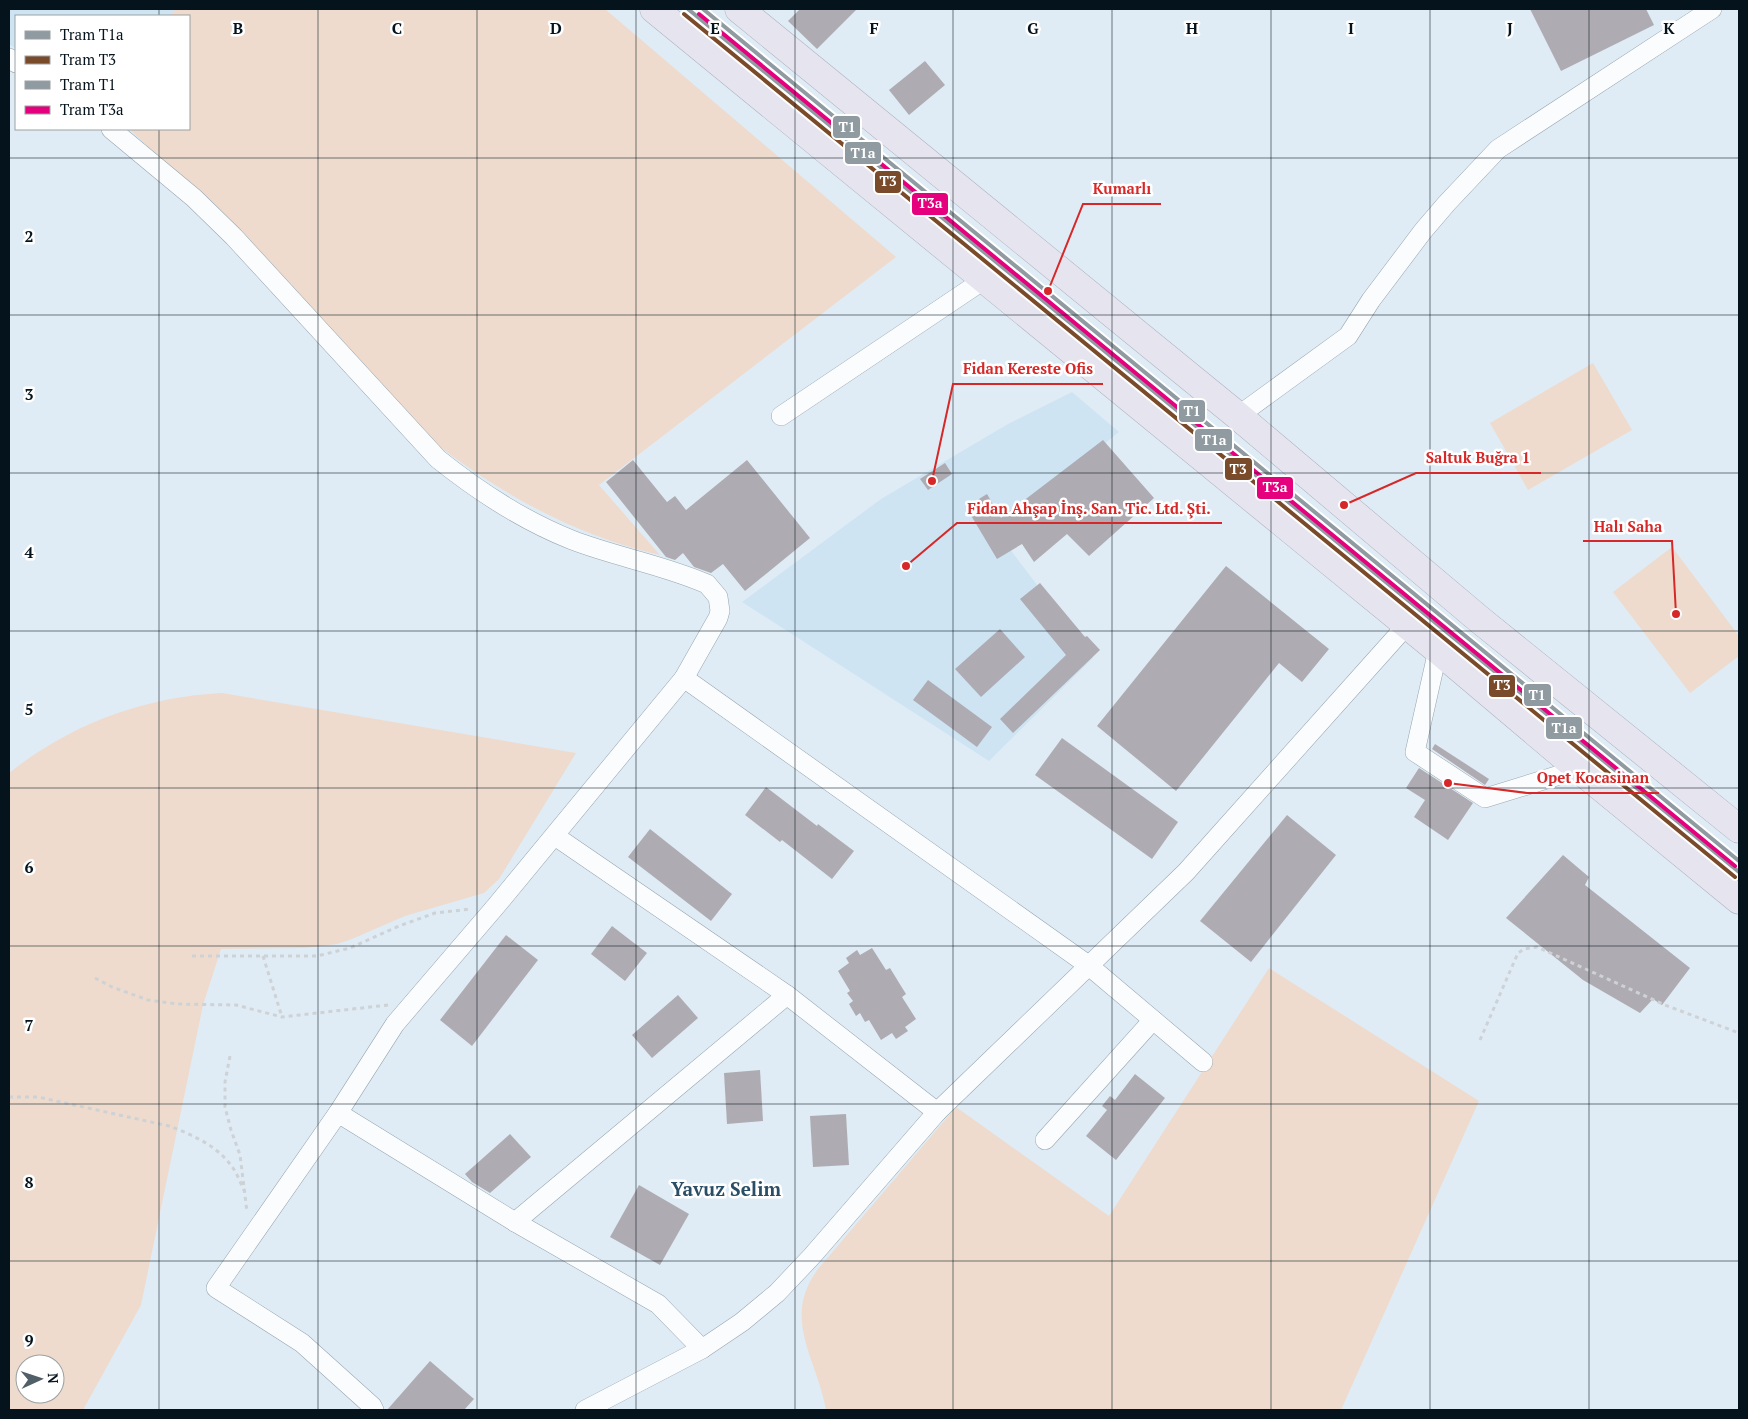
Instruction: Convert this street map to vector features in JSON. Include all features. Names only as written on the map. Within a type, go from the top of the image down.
[{"type":"highway","points":[[654,9],[1406,626],[1438,650],[1739,900]]},
{"type":"highway","points":[[739,9],[1238,416],[1480,620],[1739,829]]},
{"type":"street","points":[[1238,416],[1348,336],[1381,286],[1423,231],[1465,182],[1498,150],[1712,9]]},
{"type":"street","points":[[112,130],[187,192],[234,237],[438,459],[462,478],[494,499],[572,540],[699,581],[713,590],[720,604],[718,618],[684,678],[555,836],[395,1024],[338,1113],[216,1288],[302,1343],[372,1406],[374,1410]]},
{"type":"street","points":[[781,416],[985,279]]},
{"type":"street","points":[[585,1410],[702,1349],[723,1336],[760,1308],[796,1275],[937,1112],[1186,872],[1406,626]]},
{"type":"street","points":[[1438,650],[1415,752],[1485,798],[1579,769]]},
{"type":"street","points":[[684,678],[1088,965],[1203,1062]]},
{"type":"street","points":[[555,836],[787,995],[937,1112]]},
{"type":"street","points":[[515,1222],[787,995]]},
{"type":"street","points":[[1045,1140],[1153,1020]]},
{"type":"street","points":[[338,1113],[515,1222],[658,1304],[702,1349]]},
{"type":"path","points":[[192,956],[300,957],[334,953],[435,913],[496,906]]},
{"type":"path","points":[[1480,1040],[1518,953],[1524,949],[1537,947],[1657,1002],[1739,1034]]},
{"type":"path","points":[[263,956],[282,1017]]},
{"type":"path","points":[[95,978],[112,987],[148,1000],[177,1004],[236,1005],[282,1017],[413,1003]]},
{"type":"path","points":[[230,1056],[224,1096],[228,1119],[240,1155],[251,1238]]},
{"type":"path","points":[[9,1097],[38,1097],[169,1126],[186,1132],[202,1140],[225,1158],[234,1169],[245,1192]]},
{"type":"shaded area","points":[[9,9],[176,9],[170,15],[15,15],[15,48],[9,44]]},
{"type":"shaded area","points":[[176,9],[605,9],[896,257],[599,485],[660,555],[599,537],[570,525],[514,496],[460,462],[435,443],[205,199],[130,130],[190,130],[190,15],[170,15]]},
{"type":"shaded area","points":[[1593,363],[1632,430],[1528,490],[1490,423]]},
{"type":"shaded area","points":[[1072,392],[1119,432],[996,531],[1093,658],[989,761],[742,602],[881,499],[1008,424]]},
{"type":"shaded area","points":[[1672,547],[1739,636],[1739,656],[1690,693],[1613,592]]},
{"type":"shaded area","points":[[222,693],[576,753],[499,879],[484,893],[405,916],[337,944],[305,948],[221,949],[203,1005],[141,1305],[83,1410],[9,1410],[9,773],[57,740],[83,727],[136,707],[164,700]]},
{"type":"shaded area","points":[[1269,968],[1479,1101],[1341,1410],[826,1410],[822,1391],[805,1339],[802,1322],[802,1305],[807,1287],[818,1269],[956,1107],[1109,1216]]},
{"type":"building","points":[[800,9],[857,9],[817,49],[788,21]]},
{"type":"building","points":[[1530,9],[1646,9],[1654,25],[1561,71]]},
{"type":"building","points":[[925,61],[945,85],[909,115],[889,90]]},
{"type":"building","points":[[1103,440],[1154,498],[1089,556],[1067,534],[1034,562],[1022,544],[997,559],[966,507],[987,494],[1001,518]]},
{"type":"building","points":[[633,460],[667,502],[675,496],[686,510],[747,460],[810,538],[745,591],[723,564],[711,573],[694,567],[683,553],[675,560],[666,557],[606,482]]},
{"type":"building","points":[[945,463],[952,474],[928,490],[920,479]]},
{"type":"building","points":[[1226,566],[1329,649],[1302,682],[1279,663],[1176,791],[1097,726]]},
{"type":"building","points":[[1040,583],[1085,637],[1087,636],[1100,650],[1013,733],[1000,719],[1066,655],[1020,599]]},
{"type":"building","points":[[1000,629],[1025,657],[981,697],[955,669]]},
{"type":"building","points":[[928,680],[992,727],[977,747],[913,700]]},
{"type":"building","points":[[1062,738],[1178,822],[1152,859],[1035,775]]},
{"type":"building","points":[[1435,744],[1489,779],[1485,785],[1432,749]]},
{"type":"building","points":[[1419,768],[1473,803],[1448,840],[1414,817],[1425,800],[1406,788]]},
{"type":"building","points":[[766,787],[817,826],[818,824],[854,851],[832,879],[782,840],[780,842],[745,815]]},
{"type":"building","points":[[1287,815],[1336,855],[1251,962],[1200,921]]},
{"type":"building","points":[[650,829],[732,894],[711,921],[628,857]]},
{"type":"building","points":[[1563,855],[1589,877],[1585,885],[1690,968],[1662,1005],[1653,999],[1640,1013],[1583,980],[1506,918]]},
{"type":"building","points":[[612,926],[647,953],[625,981],[591,954]]},
{"type":"building","points":[[506,935],[538,960],[472,1046],[440,1020]]},
{"type":"building","points":[[872,948],[886,970],[890,968],[906,994],[902,997],[916,1019],[905,1027],[908,1031],[896,1039],[892,1033],[881,1040],[869,1020],[865,1022],[860,1013],[856,1016],[849,1004],[853,1001],[847,993],[850,991],[838,971],[849,963],[846,958],[857,950],[860,955]]},
{"type":"building","points":[[678,995],[698,1018],[652,1058],[632,1035]]},
{"type":"building","points":[[760,1070],[763,1121],[727,1124],[724,1073]]},
{"type":"building","points":[[1135,1074],[1165,1098],[1116,1160],[1086,1136],[1107,1110],[1102,1106],[1110,1096],[1115,1100]]},
{"type":"building","points":[[846,1114],[849,1165],[813,1167],[810,1116]]},
{"type":"building","points":[[510,1134],[531,1157],[490,1193],[472,1182],[465,1174]]},
{"type":"building","points":[[639,1185],[689,1214],[660,1265],[610,1237]]},
{"type":"building","points":[[430,1361],[474,1399],[464,1410],[387,1410]]},
{"type":"tram line","name":"T1a","points":[[688,9],[1739,872]]},
{"type":"tram line","name":"T1","points":[[703,9],[1739,861]]},
{"type":"tram line","name":"T3","points":[[684,14],[1735,877]]},
{"type":"tram line","name":"T3a","points":[[699,14],[1735,866]]},
{"type":"place","name":"Kumarlı","points":[[1048,291]]},
{"type":"place","name":"Fidan Kereste Ofis","points":[[932,481]]},
{"type":"place","name":"Saltuk Buğra 1","points":[[1344,505]]},
{"type":"place","name":"Fidan Ahşap İnş. San. Tic. Ltd. Şti.","points":[[906,566]]},
{"type":"place","name":"Halı Saha","points":[[1676,614]]},
{"type":"place","name":"Opet Kocasinan","points":[[1448,783]]},
{"type":"district","name":"Yavuz Selim","points":[[726,1188]]}]
